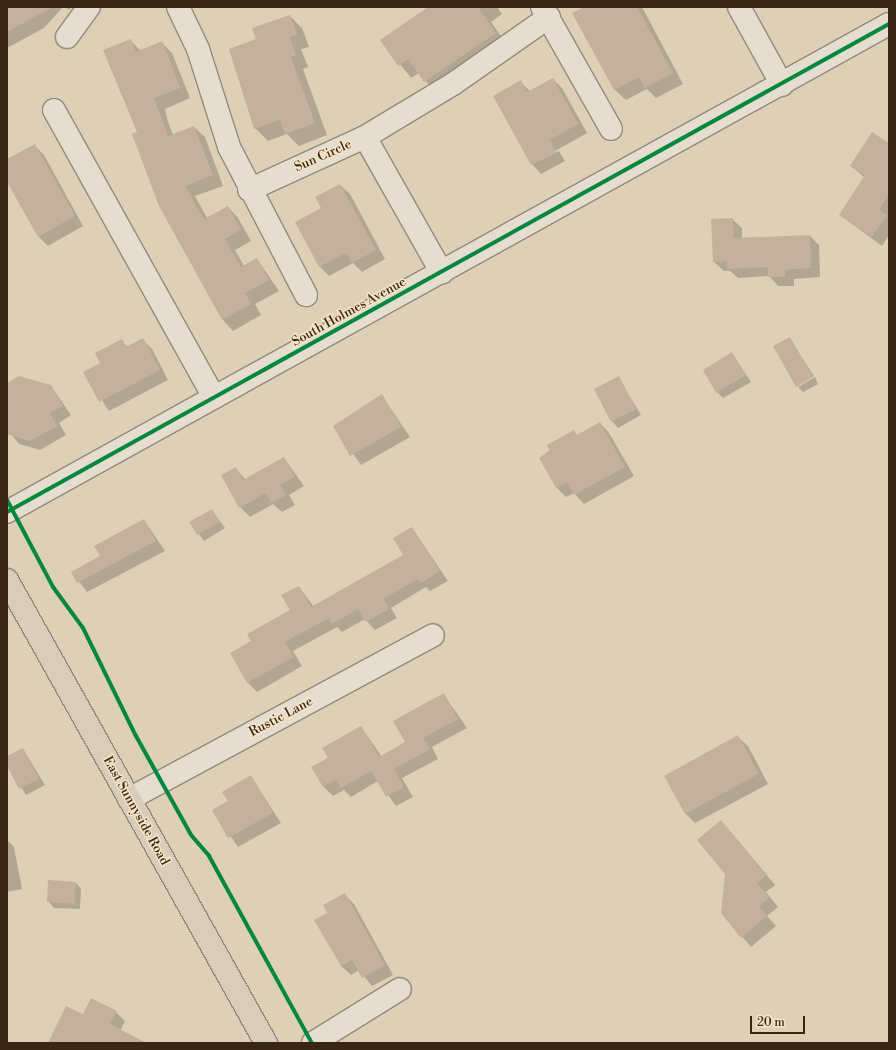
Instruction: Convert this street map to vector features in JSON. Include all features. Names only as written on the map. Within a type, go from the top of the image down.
[{"type":"main road","name":"East Sunnyside Road","points":[[7,580],[266,1043]]},
{"type":"street","points":[[67,37],[89,7]]},
{"type":"street","points":[[178,7],[198,49],[229,147],[249,190],[306,295]]},
{"type":"street","points":[[739,7],[782,85]]},
{"type":"street","points":[[545,12],[611,129]]},
{"type":"street","name":"Sun Circle","points":[[249,190],[365,137],[453,84],[545,12]]},
{"type":"street","name":"South Holmes Avenue","points":[[7,512],[782,85],[889,24]]},
{"type":"street","points":[[54,110],[214,398]]},
{"type":"street","points":[[365,137],[442,273]]},
{"type":"street","name":"Rustic Lane","points":[[129,799],[433,635]]},
{"type":"street","points":[[313,1043],[400,989]]},
{"type":"building","points":[[7,7],[52,7],[7,32]]},
{"type":"building","points":[[428,7],[478,7],[496,33],[424,82],[408,59],[398,66],[380,40]]},
{"type":"building","points":[[584,7],[637,7],[673,73],[645,88],[639,77],[614,90],[572,13]]},
{"type":"building","points":[[290,15],[297,34],[290,37],[296,55],[291,57],[315,123],[285,134],[280,120],[254,129],[229,49],[256,39],[252,28]]},
{"type":"building","points":[[131,39],[136,52],[162,41],[180,88],[154,98],[168,136],[194,126],[213,175],[185,186],[204,219],[228,206],[241,230],[225,239],[241,267],[257,258],[269,280],[245,293],[251,304],[222,320],[159,206],[132,134],[137,132],[103,50]]},
{"type":"building","points":[[553,78],[578,124],[550,140],[556,152],[531,165],[493,96],[521,80],[527,92]]},
{"type":"building","points":[[872,132],[889,143],[889,194],[879,210],[887,215],[872,237],[839,215],[865,175],[850,166]]},
{"type":"building","points":[[35,144],[75,216],[38,237],[7,182],[7,159]]},
{"type":"building","points":[[340,184],[376,250],[352,263],[346,253],[319,267],[295,222],[321,208],[315,197]]},
{"type":"building","points":[[733,218],[734,238],[810,235],[811,268],[785,270],[785,277],[768,277],[768,267],[727,269],[727,261],[713,262],[711,219]]},
{"type":"building","points":[[790,337],[813,377],[796,387],[773,346]]},
{"type":"building","points":[[143,338],[160,370],[99,402],[83,372],[100,363],[95,353],[122,339],[126,347]]},
{"type":"building","points":[[732,352],[746,375],[716,393],[703,370]]},
{"type":"building","points":[[19,376],[51,385],[63,406],[50,413],[57,426],[30,441],[7,434],[7,383]]},
{"type":"building","points":[[619,376],[636,409],[611,422],[594,389]]},
{"type":"building","points":[[382,394],[401,427],[350,456],[333,426]]},
{"type":"building","points":[[600,422],[625,467],[574,495],[567,482],[556,488],[539,458],[550,451],[547,445],[574,430],[577,435]]},
{"type":"building","points":[[284,457],[295,476],[280,485],[286,495],[271,503],[266,493],[239,508],[221,475],[236,467],[243,480]]},
{"type":"building","points":[[212,509],[220,522],[197,535],[189,522]]},
{"type":"building","points":[[144,519],[156,541],[77,583],[71,572],[100,556],[94,546]]},
{"type":"building","points":[[412,527],[440,571],[421,583],[418,579],[383,599],[389,609],[366,622],[358,609],[332,624],[329,618],[285,642],[294,657],[247,683],[230,653],[251,641],[247,634],[290,610],[281,595],[299,586],[311,607],[403,555],[393,538]]},
{"type":"building","points":[[444,693],[458,719],[423,738],[430,749],[394,769],[404,787],[386,797],[371,771],[341,788],[336,780],[323,787],[311,767],[328,758],[322,748],[361,726],[379,757],[405,742],[393,721]]},
{"type":"building","points":[[738,735],[759,774],[685,814],[664,776]]},
{"type":"building","points":[[23,748],[39,779],[19,789],[7,766],[7,756]]},
{"type":"building","points":[[251,775],[273,813],[228,838],[212,810],[228,801],[222,792]]},
{"type":"building","points":[[721,820],[767,875],[757,883],[770,897],[759,906],[767,916],[741,938],[721,913],[725,874],[697,840]]},
{"type":"building","points":[[48,880],[76,882],[74,904],[47,902]]},
{"type":"building","points":[[345,893],[385,965],[362,978],[352,960],[341,966],[314,920],[327,913],[323,905]]},
{"type":"building","points":[[91,998],[117,1011],[110,1024],[147,1043],[48,1043],[66,1006],[83,1014]]},
{"type":"cycle path","points":[[7,512],[889,24]]},
{"type":"cycle path","points":[[7,500],[53,587],[83,628],[136,736],[191,835],[209,856],[312,1043]]}]
